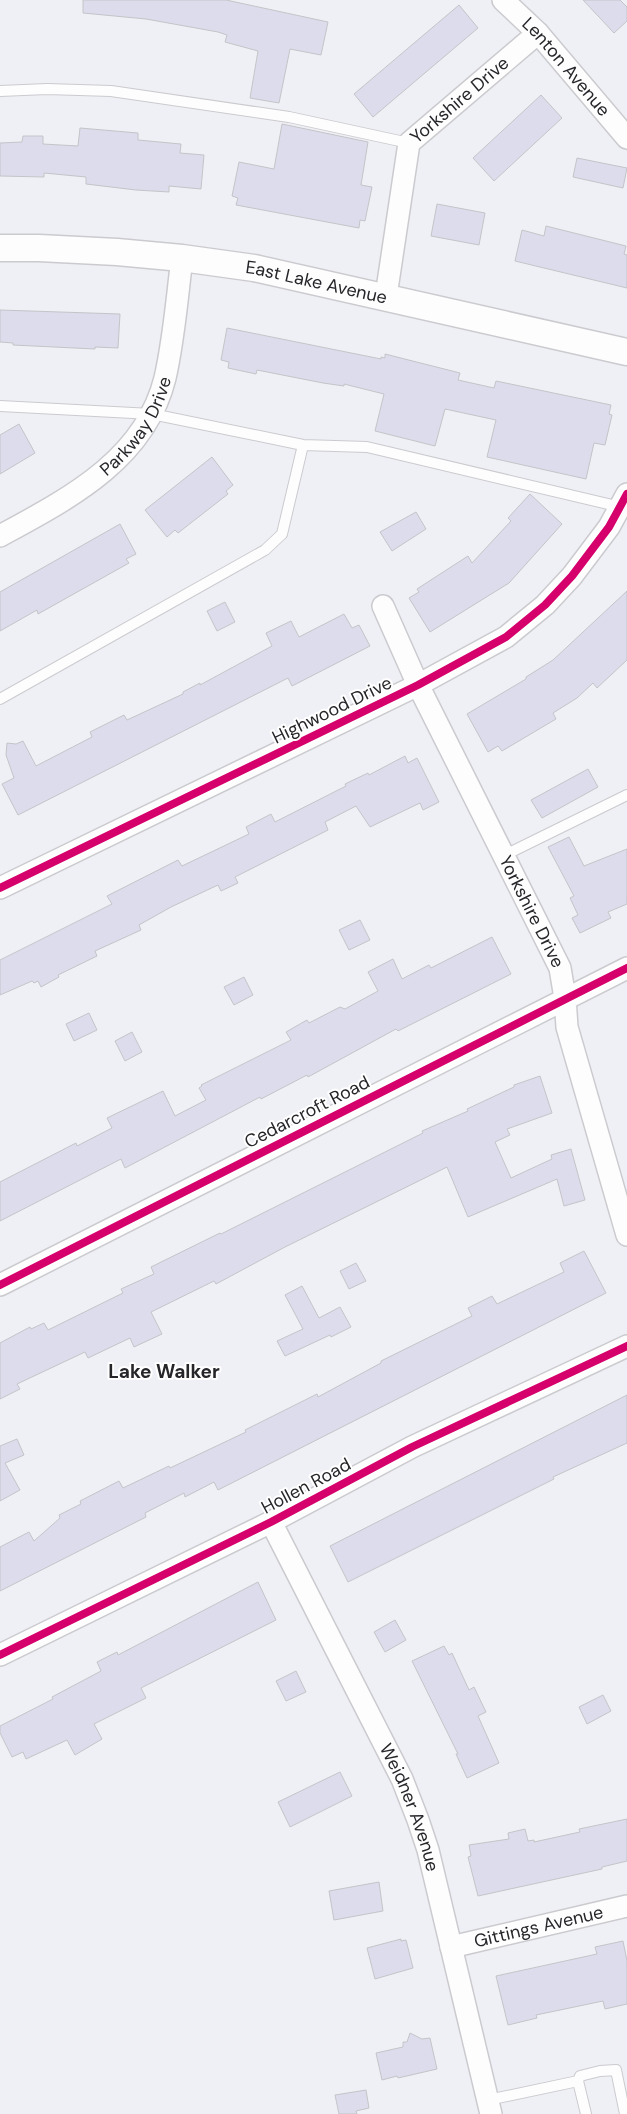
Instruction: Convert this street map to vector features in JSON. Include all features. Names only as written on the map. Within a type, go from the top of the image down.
[{"type":"street","name":"Lenton Avenue","points":[[503,0],[538,33],[627,138]]},
{"type":"street","name":"Yorkshire Drive","points":[[386,296],[409,143],[538,33]]},
{"type":"street","name":"East Lake Avenue","points":[[0,248],[39,248],[182,258],[254,268],[386,296],[627,352]]},
{"type":"street","name":"Parkway Drive","points":[[0,536],[47,510],[97,477],[124,454],[140,436],[152,414],[164,380],[182,258]]},
{"type":"street","name":"Highwood Drive","points":[[0,888],[418,685],[506,636],[545,604],[572,576],[625,503]]},
{"type":"street","name":"Yorkshire Drive","points":[[383,606],[418,685],[505,855],[560,968],[565,998],[566,1028],[627,1235]]},
{"type":"street","name":"Cedarcroft Road","points":[[0,1285],[627,968]]},
{"type":"street","name":"Hollen Road","points":[[0,1655],[271,1522],[412,1447],[627,1346]]},
{"type":"street","name":"Weidner Avenue","points":[[271,1522],[402,1779],[418,1820],[428,1850],[489,2107]]},
{"type":"street","name":"Gittings Avenue","points":[[451,1947],[627,1906]]},
{"type":"lane","points":[[0,91],[47,89],[111,91],[289,118],[409,143]]},
{"type":"lane","points":[[0,406],[152,414],[303,445],[367,447],[625,503]]},
{"type":"lane","points":[[0,699],[265,550],[282,534],[303,445]]},
{"type":"lane","points":[[505,855],[627,795]]},
{"type":"lane","points":[[586,2114],[578,2081],[580,2076],[600,2071],[616,2070],[625,2114]]},
{"type":"lane","points":[[489,2107],[578,2081]]},
{"type":"building","points":[[83,0],[226,0],[328,22],[321,55],[290,49],[279,103],[250,98],[258,51],[225,42],[227,35],[218,32],[146,19],[83,13]]},
{"type":"building","points":[[583,0],[620,0],[627,7],[627,21],[614,33]]},
{"type":"building","points":[[459,5],[478,28],[373,117],[354,94]]},
{"type":"building","points":[[541,95],[562,118],[494,181],[473,158]]},
{"type":"building","points":[[282,124],[368,142],[361,185],[372,187],[365,221],[360,220],[359,228],[236,205],[238,198],[232,196],[239,162],[274,169]]},
{"type":"building","points":[[80,128],[138,133],[138,140],[181,144],[180,153],[204,155],[201,189],[169,186],[169,192],[136,190],[86,184],[86,177],[44,173],[44,177],[0,176],[0,143],[22,142],[23,136],[43,136],[43,144],[78,146]]},
{"type":"building","points":[[577,158],[627,168],[623,188],[573,177]]},
{"type":"building","points":[[437,204],[485,213],[479,245],[431,236]]},
{"type":"building","points":[[546,226],[626,246],[624,254],[627,255],[627,288],[515,261],[522,230],[544,236]]},
{"type":"building","points":[[0,310],[120,314],[118,348],[95,347],[95,349],[13,345],[13,343],[0,342]]},
{"type":"building","points":[[227,328],[381,359],[381,357],[385,358],[385,354],[460,373],[458,380],[494,388],[496,381],[611,405],[609,414],[612,415],[605,445],[594,443],[586,479],[487,457],[496,420],[445,409],[435,446],[375,431],[384,394],[344,384],[344,386],[323,383],[257,370],[256,374],[228,368],[229,362],[221,360]]},
{"type":"building","points":[[19,424],[35,453],[0,474],[0,435]]},
{"type":"building","points":[[212,457],[233,485],[226,491],[228,494],[178,533],[175,530],[167,537],[145,510]]},
{"type":"building","points":[[530,494],[562,524],[509,583],[430,632],[409,598],[419,592],[417,589],[468,556],[472,563],[511,521],[508,518]]},
{"type":"building","points":[[416,512],[426,529],[392,551],[380,532]]},
{"type":"building","points":[[120,524],[136,554],[126,559],[129,563],[38,614],[37,610],[0,631],[0,592]]},
{"type":"building","points":[[627,591],[627,660],[597,688],[593,683],[577,698],[553,713],[556,719],[502,751],[498,746],[488,752],[467,714],[526,679],[526,677],[553,660]]},
{"type":"building","points":[[225,602],[235,622],[217,631],[207,611]]},
{"type":"building","points":[[344,614],[352,628],[359,625],[370,646],[292,686],[288,678],[18,815],[2,784],[14,778],[6,755],[7,743],[16,744],[23,741],[36,766],[92,737],[90,732],[124,715],[127,720],[183,694],[183,692],[200,683],[200,685],[272,646],[266,633],[291,621],[299,637]]},
{"type":"building","points":[[405,756],[408,763],[417,758],[439,802],[423,810],[420,803],[370,827],[356,806],[325,822],[328,830],[235,877],[238,883],[221,891],[218,885],[171,907],[139,925],[141,930],[95,951],[97,956],[58,975],[59,977],[41,987],[38,981],[34,983],[32,981],[0,995],[0,960],[112,904],[107,896],[178,860],[182,866],[249,834],[246,827],[271,814],[275,822],[346,786],[345,784],[368,773],[369,775]]},
{"type":"building","points":[[588,769],[598,787],[542,818],[531,800]]},
{"type":"building","points":[[569,837],[584,866],[627,849],[627,904],[608,912],[611,918],[580,933],[572,918],[578,915],[570,898],[574,896],[548,847]]},
{"type":"building","points":[[360,920],[370,940],[349,950],[339,930]]},
{"type":"building","points":[[492,937],[511,974],[398,1031],[396,1029],[308,1077],[307,1075],[261,1099],[260,1097],[125,1168],[121,1159],[0,1221],[0,1182],[76,1143],[77,1146],[112,1128],[107,1118],[163,1091],[175,1116],[206,1100],[199,1088],[201,1085],[291,1040],[286,1032],[307,1020],[309,1023],[340,1007],[345,1009],[378,991],[368,972],[393,959],[402,979],[429,965],[431,968]]},
{"type":"building","points":[[244,977],[253,995],[234,1005],[224,987]]},
{"type":"building","points":[[89,1013],[97,1030],[74,1041],[66,1024]]},
{"type":"building","points":[[132,1032],[142,1052],[125,1061],[115,1041]]},
{"type":"building","points":[[540,1076],[552,1113],[507,1129],[510,1135],[495,1142],[511,1178],[552,1159],[551,1155],[571,1149],[585,1200],[564,1206],[557,1179],[468,1217],[447,1167],[285,1247],[216,1284],[214,1281],[151,1312],[162,1334],[134,1347],[130,1338],[88,1358],[85,1352],[17,1384],[20,1389],[0,1399],[0,1343],[30,1327],[31,1329],[44,1323],[48,1330],[123,1293],[121,1289],[154,1274],[151,1267],[423,1133],[422,1131],[468,1111],[467,1109],[514,1087],[514,1085]]},
{"type":"building","points":[[584,1251],[606,1293],[218,1490],[214,1482],[185,1497],[184,1493],[145,1513],[146,1517],[0,1591],[0,1547],[29,1532],[34,1541],[60,1518],[59,1515],[81,1504],[80,1501],[119,1481],[123,1488],[169,1466],[170,1468],[246,1432],[245,1430],[317,1394],[318,1397],[381,1363],[381,1361],[472,1316],[468,1308],[492,1296],[497,1304],[564,1272],[560,1263]]},
{"type":"building","points":[[356,1263],[366,1281],[349,1289],[340,1271]]},
{"type":"building","points":[[302,1286],[319,1318],[340,1307],[351,1327],[285,1356],[277,1341],[303,1329],[285,1295]]},
{"type":"building","points":[[627,1395],[627,1443],[553,1477],[554,1479],[348,1582],[330,1546]]},
{"type":"building","points":[[17,1439],[24,1455],[5,1463],[20,1490],[0,1501],[0,1446]]},
{"type":"building","points":[[258,1582],[276,1620],[141,1688],[146,1698],[94,1724],[102,1739],[75,1755],[67,1740],[26,1759],[23,1752],[12,1757],[0,1733],[0,1726],[53,1699],[52,1697],[101,1671],[97,1662],[117,1652],[118,1655]]},
{"type":"building","points":[[395,1620],[406,1640],[385,1652],[374,1632]]},
{"type":"building","points":[[444,1646],[449,1655],[452,1653],[469,1690],[474,1687],[486,1712],[478,1716],[499,1763],[467,1778],[456,1754],[458,1754],[412,1661]]},
{"type":"building","points":[[296,1671],[306,1692],[286,1701],[276,1681]]},
{"type":"building","points":[[603,1695],[611,1711],[587,1724],[579,1707]]},
{"type":"building","points":[[340,1772],[352,1796],[290,1827],[278,1802]]},
{"type":"building","points":[[627,1819],[627,1861],[602,1867],[602,1869],[478,1896],[468,1857],[471,1856],[469,1845],[509,1839],[508,1833],[525,1829],[528,1841],[534,1840],[534,1842],[580,1832],[579,1829]]},
{"type":"building","points":[[379,1882],[383,1911],[334,1920],[329,1891]]},
{"type":"building","points":[[401,1939],[401,1941],[406,1940],[413,1968],[375,1979],[367,1948]]},
{"type":"building","points":[[623,1941],[627,1961],[627,2004],[605,2009],[603,2001],[536,2015],[537,2018],[508,2025],[496,1976],[597,1954],[595,1947]]},
{"type":"building","points":[[410,2033],[422,2039],[430,2038],[437,2069],[382,2080],[376,2053],[403,2047],[403,2042],[407,2042]]},
{"type":"building","points":[[366,2090],[369,2108],[356,2111],[357,2114],[339,2114],[335,2095]]},
{"type":"cycle path","points":[[0,888],[418,685],[506,637],[545,605],[572,576],[609,527],[627,494]]},
{"type":"cycle path","points":[[0,1285],[627,968]]},
{"type":"cycle path","points":[[0,1655],[271,1522],[412,1447],[627,1346]]},
{"type":"district","name":"Lake Walker","points":[[164,1371]]}]
